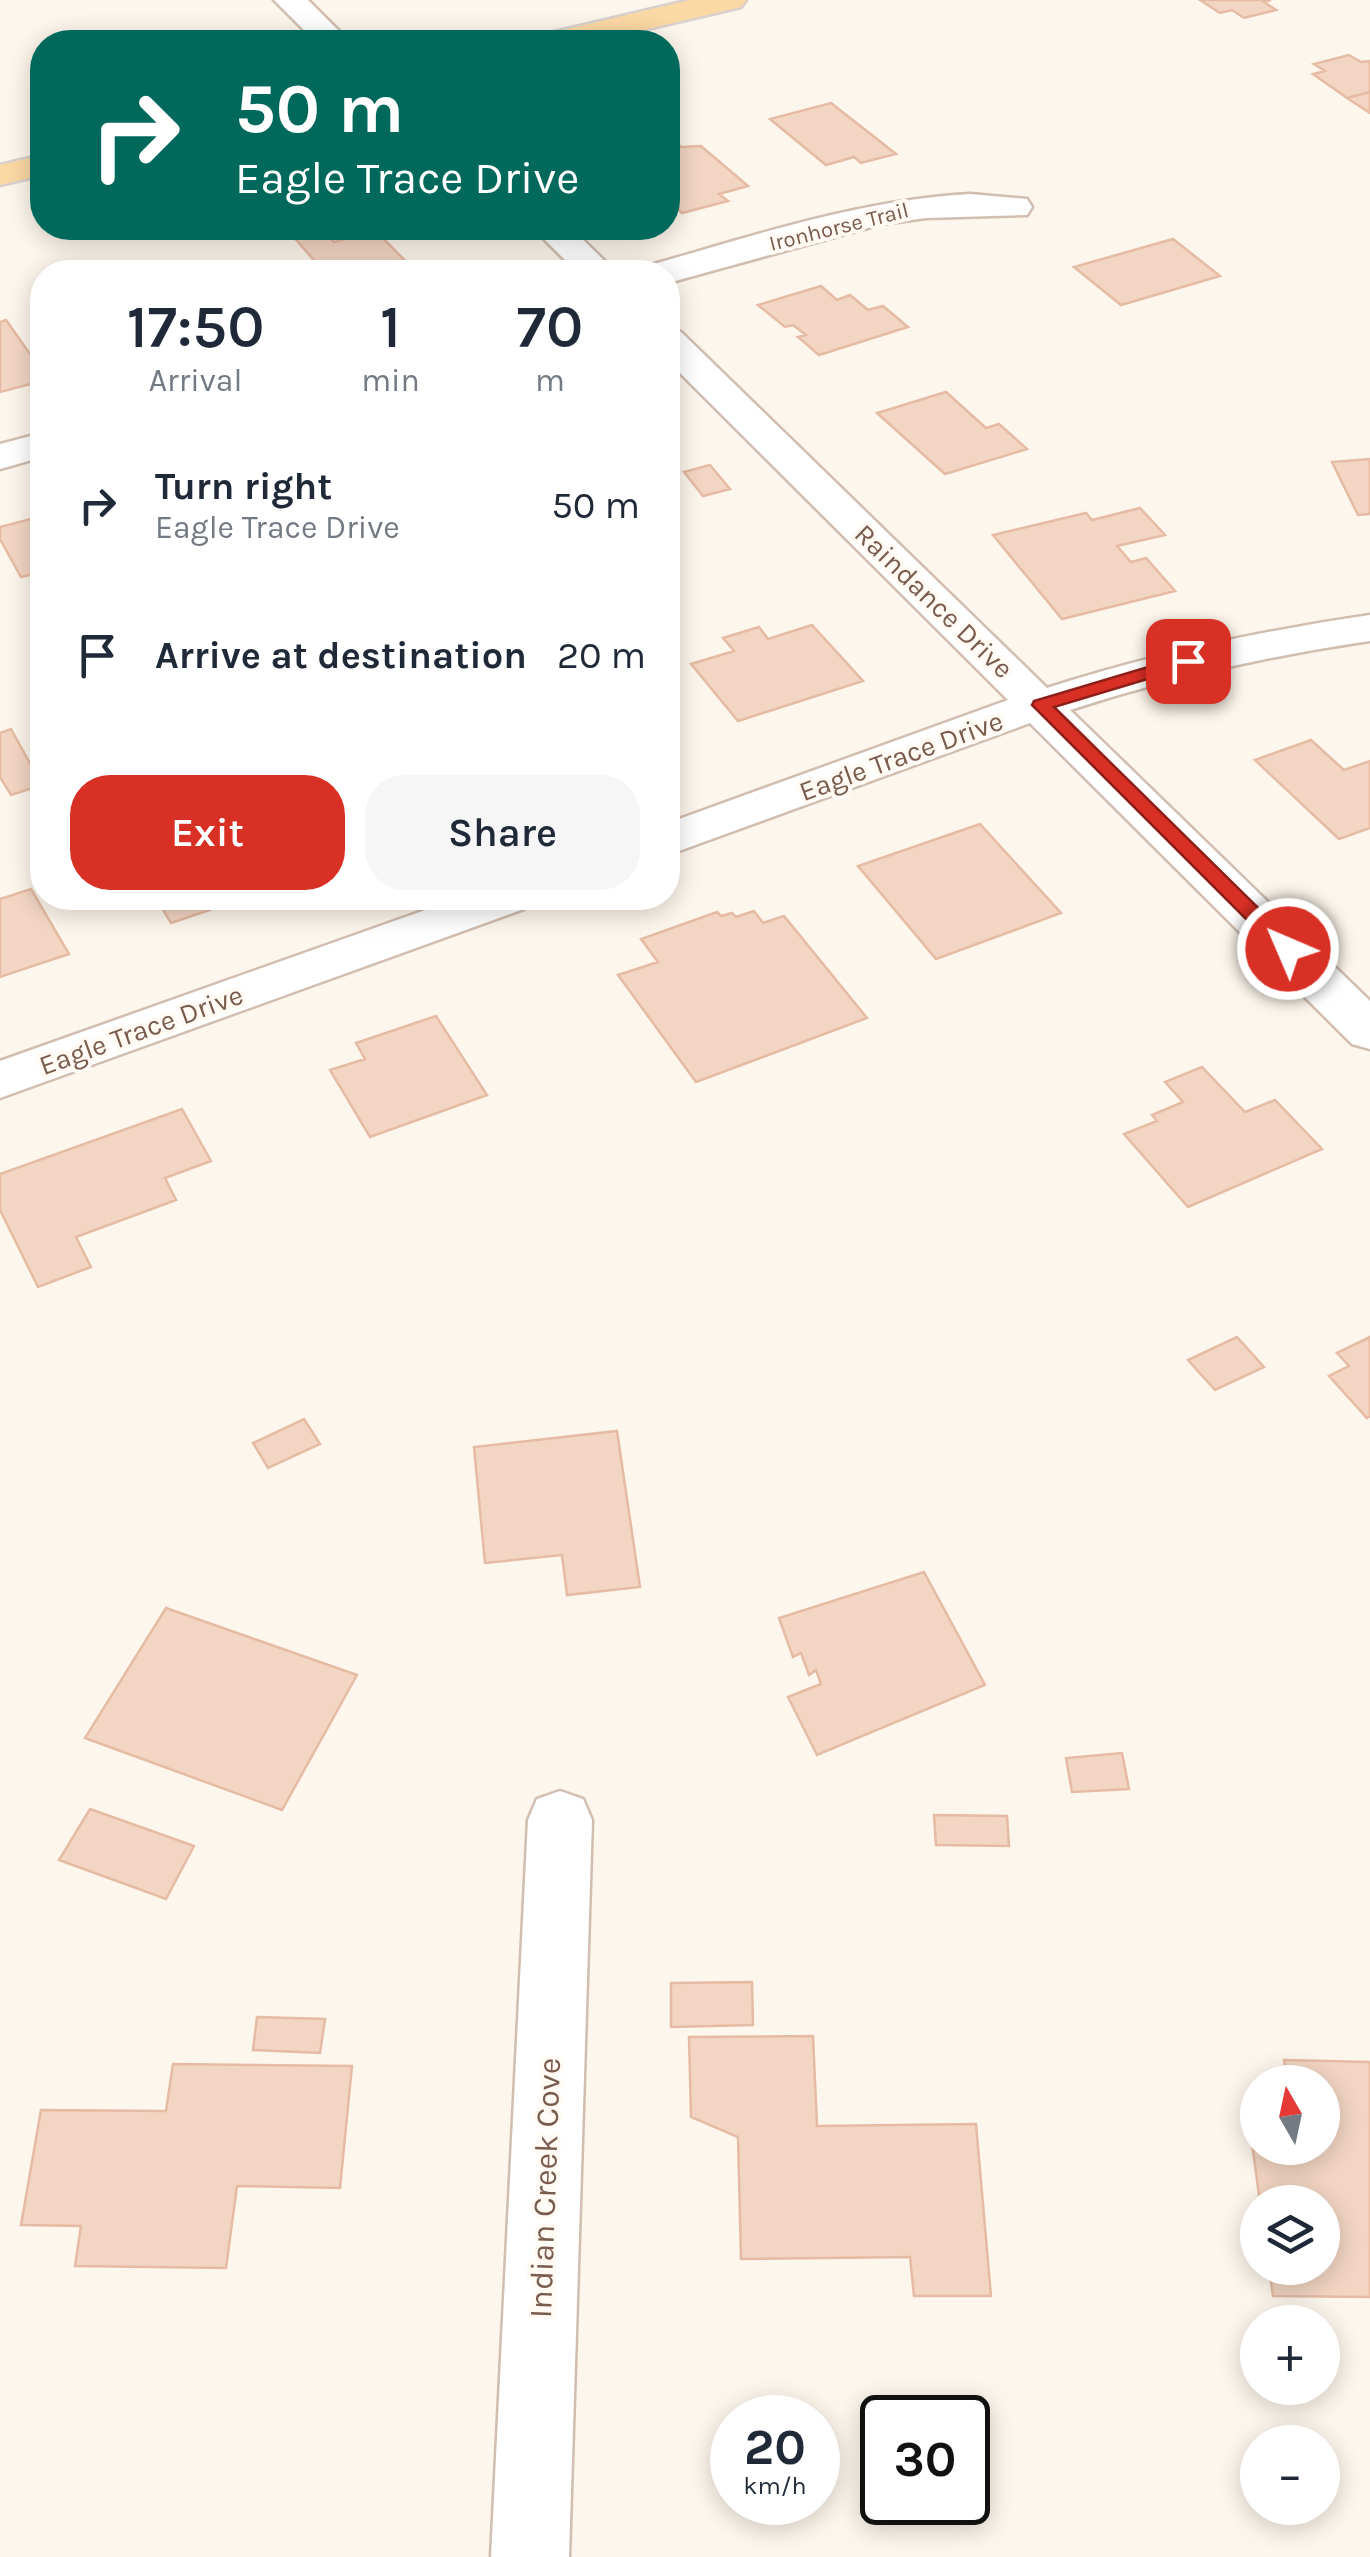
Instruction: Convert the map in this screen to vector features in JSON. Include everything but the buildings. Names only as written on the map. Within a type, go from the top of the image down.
[{"type":"main road","points":[[603,30],[730,0]]},
{"type":"main road","points":[[0,175],[30,168]]},
{"type":"street","points":[[290,0],[321,30]]},
{"type":"street","name":"Ironhorse Trail","points":[[680,268],[896,209],[958,204],[1014,207]]},
{"type":"street","points":[[564,240],[585,260]]},
{"type":"street","name":"Raindance Drive","points":[[680,352],[1370,1031]]},
{"type":"street","points":[[0,456],[30,448]]},
{"type":"street","name":"Eagle Trace Drive","points":[[680,836],[1041,705],[1225,650],[1370,628]]},
{"type":"street","name":"Eagle Trace Drive","points":[[0,1080],[474,910]]},
{"type":"street","name":"Indian Creek Cove","points":[[530,2557],[560,1820]]},
{"type":"route","points":[[1188,661],[1041,705],[1288,949]]}]
